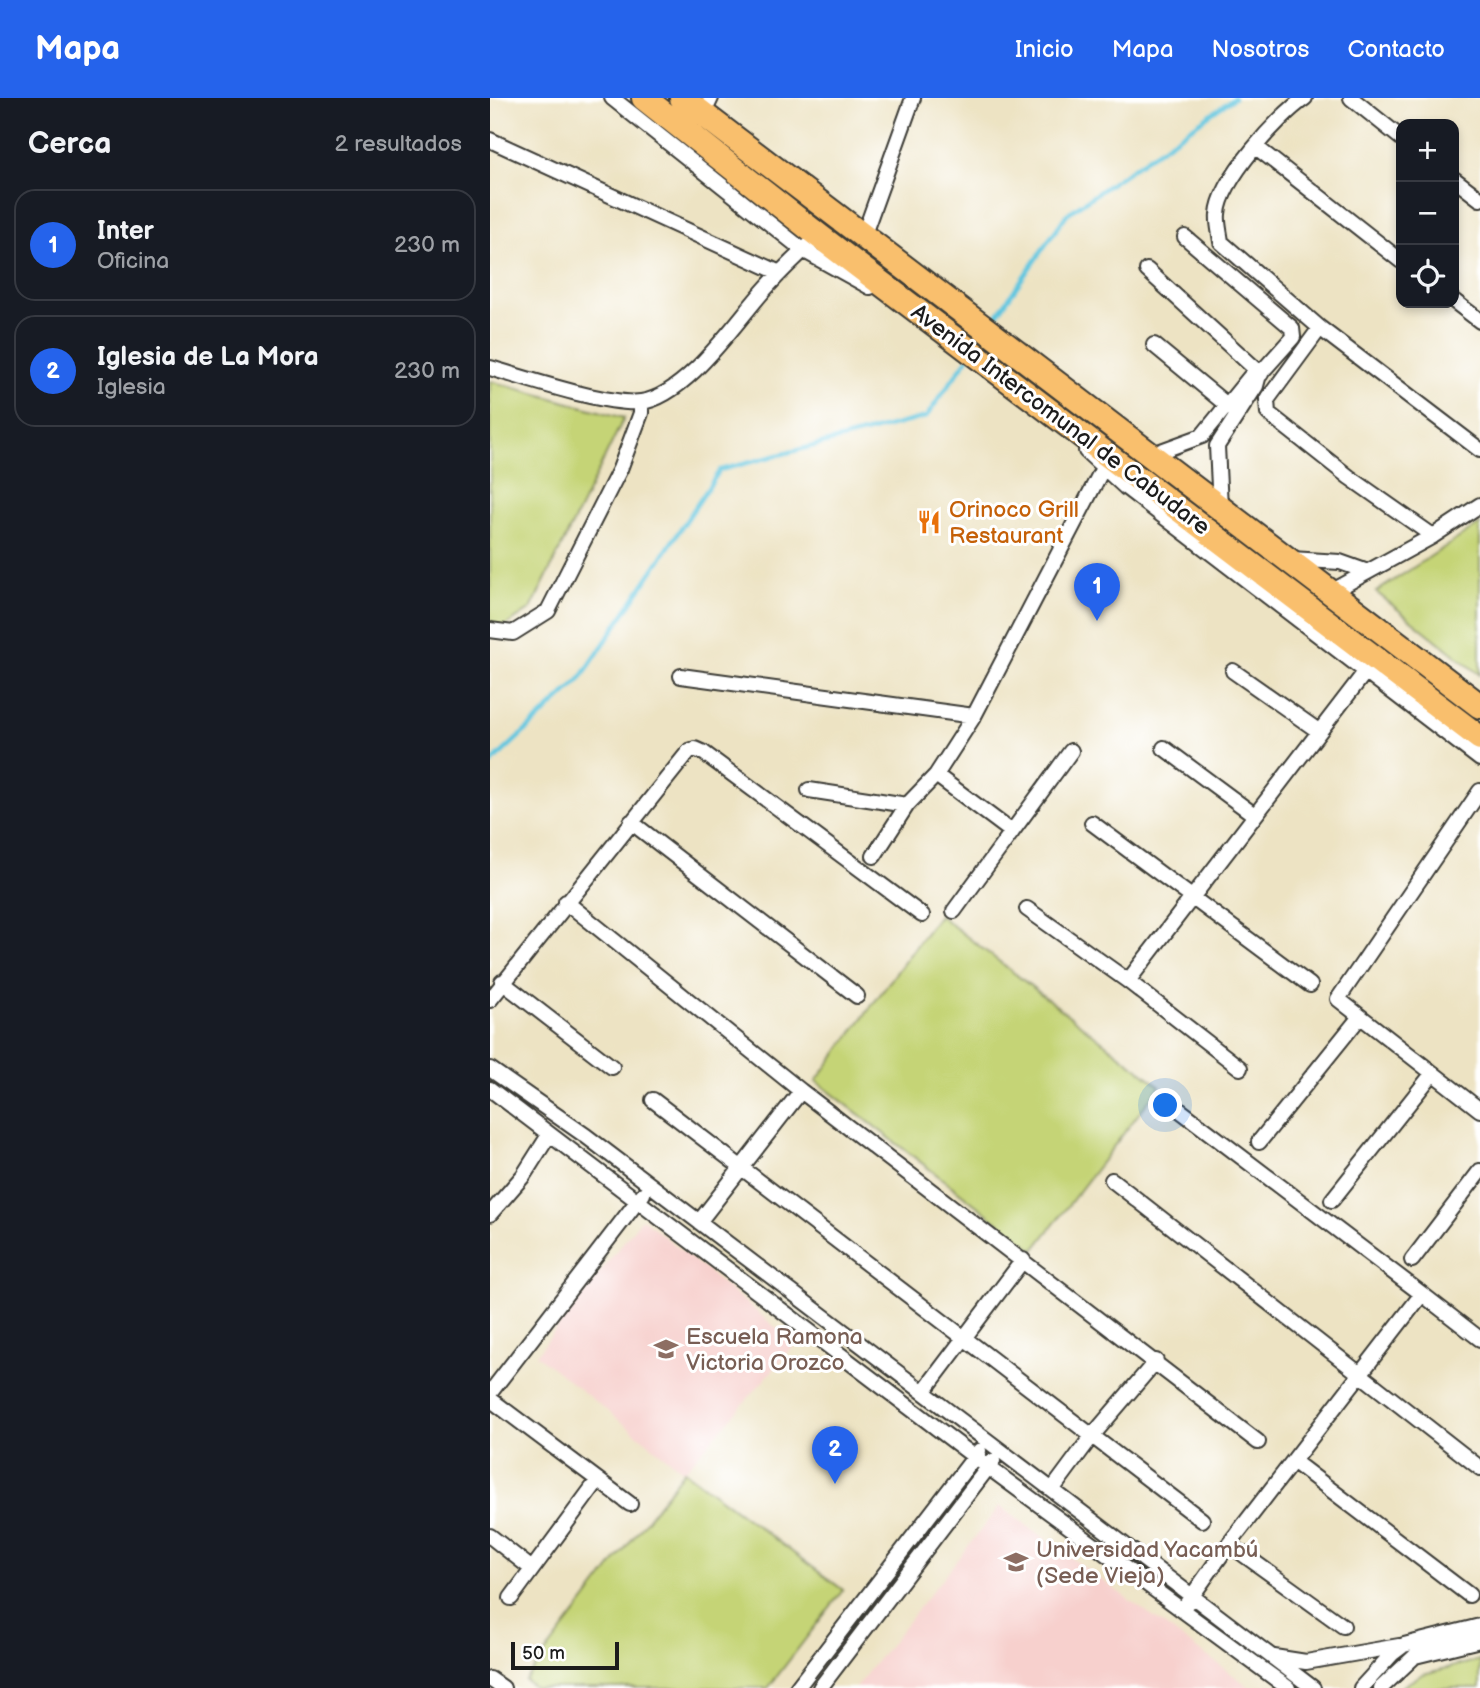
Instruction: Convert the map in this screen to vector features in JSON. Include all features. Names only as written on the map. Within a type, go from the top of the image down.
[{"type":"highway","name":"Avenida Intercomunal de Cabudare","points":[[644,98],[811,243],[938,325],[1480,738]]},
{"type":"highway","name":"Avenida Intercomunal de Cabudare","points":[[682,98],[707,106],[863,237],[1480,705]]},
{"type":"highway","points":[[1339,632],[1363,673]]},
{"type":"street","points":[[490,368],[610,399],[642,402],[670,389],[690,373],[780,273],[811,243],[612,98]]},
{"type":"street","points":[[863,237],[913,98]]},
{"type":"street","points":[[1304,98],[1292,107],[1256,147],[1225,190],[1218,214],[1221,242],[1320,328],[1480,450]]},
{"type":"street","points":[[1351,98],[1396,134]]},
{"type":"street","points":[[490,140],[780,273]]},
{"type":"street","points":[[1256,147],[1396,257]]},
{"type":"street","points":[[1458,182],[1480,199]]},
{"type":"street","points":[[1150,455],[1202,436],[1256,386],[1260,374],[1293,337],[1292,328],[1185,237]]},
{"type":"street","points":[[1147,270],[1260,374]]},
{"type":"street","points":[[1459,305],[1480,321]]},
{"type":"street","points":[[1320,328],[1267,400],[1268,413],[1349,477],[1433,536]]},
{"type":"street","points":[[1154,345],[1232,409]]},
{"type":"street","points":[[1035,400],[1103,468],[1363,673],[1480,761]]},
{"type":"street","points":[[490,630],[513,633],[548,611],[620,469],[641,413],[642,402]]},
{"type":"street","points":[[1220,508],[1217,446],[1232,409]]},
{"type":"street","points":[[1202,436],[1217,446]]},
{"type":"street","points":[[874,856],[907,805],[936,775],[974,716],[1103,468]]},
{"type":"street","points":[[1331,592],[1433,536],[1480,505]]},
{"type":"street","points":[[1287,559],[1340,562],[1368,572]]},
{"type":"street","points":[[1233,671],[1317,730]]},
{"type":"street","points":[[1128,981],[1363,673]]},
{"type":"street","points":[[681,676],[974,716]]},
{"type":"street","points":[[1164,748],[1253,814]]},
{"type":"street","points":[[490,1000],[689,751],[699,750],[922,915]]},
{"type":"street","points":[[954,911],[1071,751]]},
{"type":"street","points":[[936,775],[1012,832]]},
{"type":"street","points":[[809,790],[907,805]]},
{"type":"street","points":[[1480,790],[1339,995],[1340,1004],[1480,1110]]},
{"type":"street","points":[[631,822],[857,996]]},
{"type":"street","points":[[1092,823],[1310,985]]},
{"type":"street","points":[[566,902],[801,1091],[1156,1361],[1258,1442]]},
{"type":"street","points":[[1027,909],[1128,981],[1240,1068]]},
{"type":"street","points":[[502,982],[611,1067]]},
{"type":"street","points":[[1259,1142],[1359,1018]]},
{"type":"street","points":[[490,1069],[924,1391],[986,1441],[1313,1688]]},
{"type":"street","points":[[1332,1200],[1433,1073]]},
{"type":"street","points":[[490,1089],[988,1466],[1288,1688]]},
{"type":"street","points":[[699,1222],[801,1091]]},
{"type":"street","points":[[653,1100],[1202,1520]]},
{"type":"street","points":[[1173,1105],[1480,1339]]},
{"type":"street","points":[[490,1214],[523,1176],[550,1135]]},
{"type":"street","points":[[1412,1260],[1480,1171]]},
{"type":"street","points":[[1112,1180],[1357,1375],[1480,1468]]},
{"type":"street","points":[[490,1393],[650,1186]]},
{"type":"street","points":[[924,1391],[1023,1260]]},
{"type":"street","points":[[1182,1610],[1357,1375],[1422,1294]]},
{"type":"street","points":[[1052,1490],[1092,1436],[1156,1361]]},
{"type":"street","points":[[490,1399],[630,1504]]},
{"type":"street","points":[[802,1686],[986,1441]]},
{"type":"street","points":[[820,1688],[1001,1451]]},
{"type":"street","points":[[1293,1461],[1469,1595]]},
{"type":"street","points":[[511,1598],[598,1480]]},
{"type":"street","points":[[490,1536],[532,1569]]},
{"type":"street","points":[[1229,1544],[1343,1626]]},
{"type":"street","points":[[1273,1656],[1306,1662],[1404,1645],[1480,1626]]},
{"type":"street","points":[[1381,1688],[1415,1656],[1480,1640]]},
{"type":"street","points":[[1361,1688],[1392,1654],[1404,1645]]},
{"type":"street","points":[[490,1679],[503,1688]]},
{"type":"shaded area","name":"Escuela Ramona Victoria Orozco","points":[[642,1218],[796,1344],[684,1471],[536,1355]]},
{"type":"shaded area","name":"Universidad Yacambú (Sede Vieja)","points":[[1000,1506],[1153,1617],[1251,1688],[855,1688]]},
{"type":"green space","points":[[490,381],[624,418],[531,609],[499,630],[490,628]]},
{"type":"green space","points":[[1480,524],[1480,675],[1376,592]]},
{"type":"green space","points":[[939,915],[1160,1086],[1034,1250],[816,1081]]},
{"type":"green space","points":[[684,1471],[843,1590],[768,1688],[535,1688],[525,1680]]},
{"type":"green space","points":[[1480,1660],[1480,1688],[1400,1688],[1423,1674]]},
{"type":"waterway","points":[[990,325],[1067,214],[1234,98]]},
{"type":"waterway","points":[[490,764],[579,681],[720,470],[926,417],[968,358]]},
{"type":"place","name":"Orinoco Grill Restaurant","points":[[929,522]]},
{"type":"place","name":"Inter","points":[[1097,621]]},
{"type":"place","name":"Escuela Ramona Victoria Orozco","points":[[666,1349]]},
{"type":"place","name":"Iglesia de La Mora","points":[[835,1484]]},
{"type":"place","name":"Universidad Yacambú (Sede Vieja)","points":[[1016,1562]]}]
